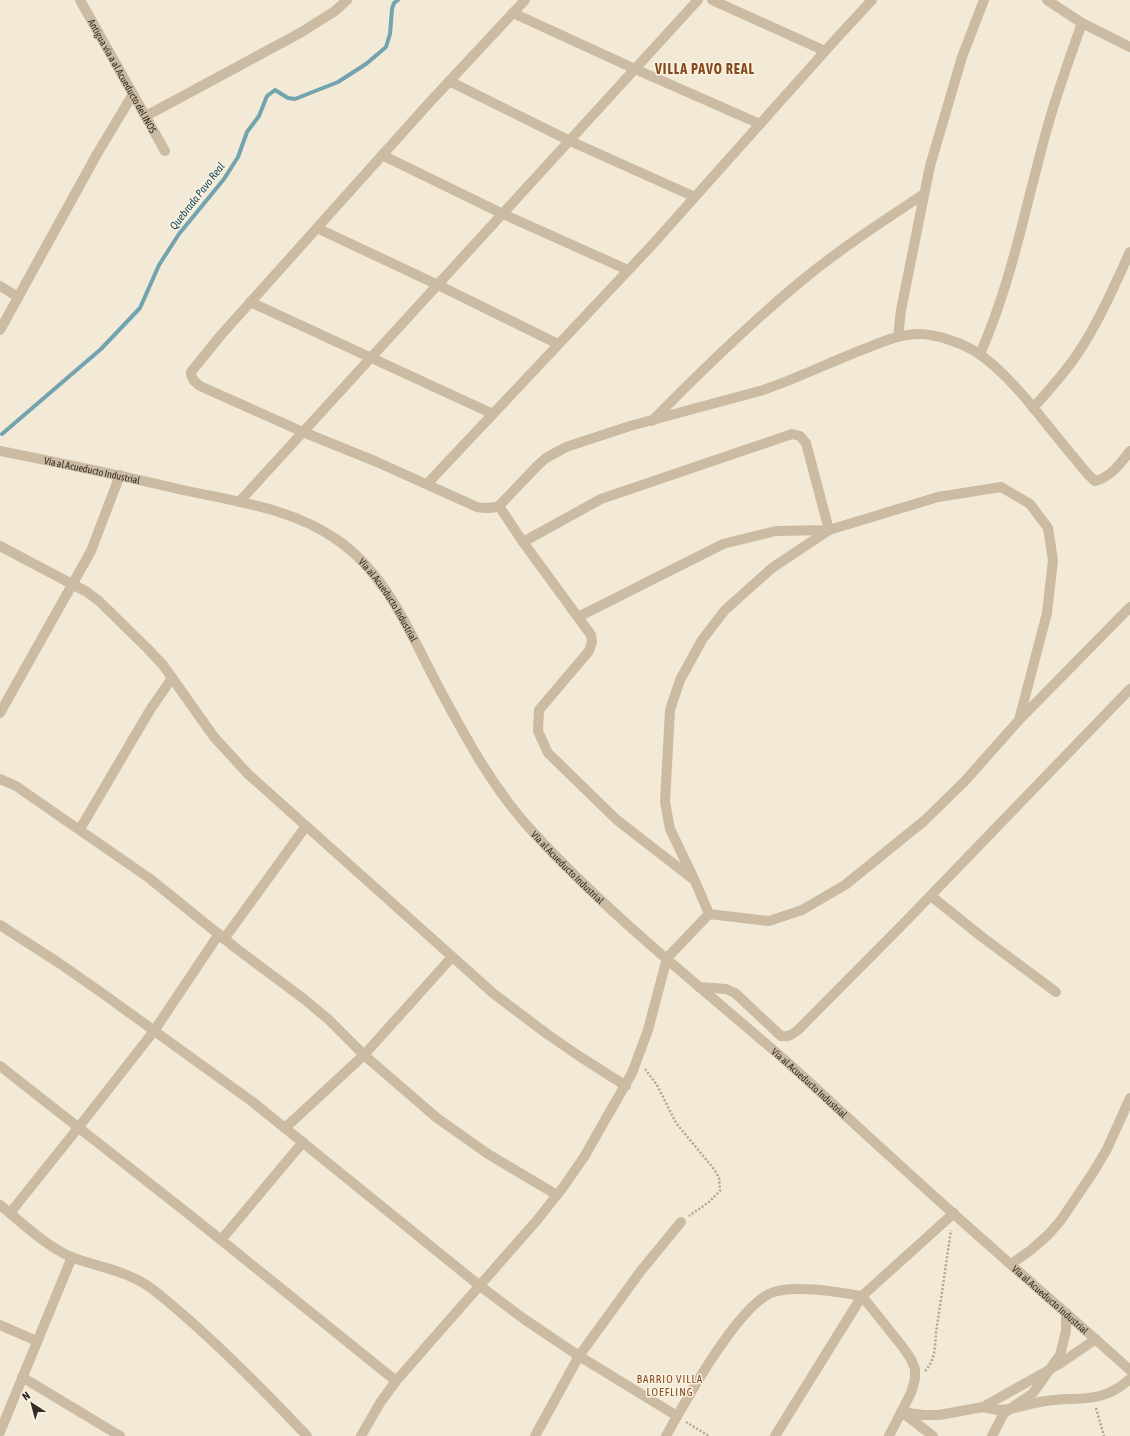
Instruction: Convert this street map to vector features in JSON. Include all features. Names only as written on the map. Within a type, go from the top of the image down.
[{"type":"street","name":"Antigua vía a al Acueducto del INOS","points":[[80,0],[165,151]]},
{"type":"street","points":[[146,116],[300,33],[335,11],[347,0]]},
{"type":"street","points":[[525,0],[382,155],[250,302],[194,367],[191,372],[191,377],[200,386],[477,507],[493,508],[499,506],[538,465],[566,447],[630,426],[763,390],[860,350],[898,337],[921,334],[930,335],[963,345],[980,354],[993,364],[1033,408],[1083,469],[1096,481],[1107,476],[1130,450]]},
{"type":"street","points":[[239,502],[698,0]]},
{"type":"street","points":[[712,0],[825,51]]},
{"type":"street","points":[[427,484],[628,270],[872,0]]},
{"type":"street","points":[[898,337],[901,310],[930,166],[962,56],[984,0]]},
{"type":"street","points":[[1047,0],[1082,23],[1130,48]]},
{"type":"street","points":[[513,13],[760,124]]},
{"type":"street","points":[[980,354],[993,324],[1002,296],[1046,134],[1082,23]]},
{"type":"street","points":[[449,81],[570,141],[695,197]]},
{"type":"street","points":[[0,330],[97,154],[133,94]]},
{"type":"street","points":[[382,155],[503,214],[628,270]]},
{"type":"street","points":[[652,421],[751,325],[806,278],[861,236],[924,194]]},
{"type":"street","points":[[317,228],[558,344]]},
{"type":"street","points":[[1033,408],[1078,353],[1096,322],[1130,252]]},
{"type":"street","points":[[0,286],[18,297]]},
{"type":"street","points":[[250,302],[493,414]]},
{"type":"street","points":[[523,542],[601,498],[792,434],[800,436],[806,443],[829,530]]},
{"type":"street","name":"Vía al Acueducto Industrial","points":[[0,451],[120,475],[283,512],[314,525],[341,542],[366,564],[397,608],[438,686],[478,757],[503,796],[530,829],[604,904],[788,1063],[954,1214],[1130,1370]]},
{"type":"street","points":[[0,713],[91,551],[120,475]]},
{"type":"street","points":[[578,617],[723,544],[776,531],[829,530],[938,497],[1001,487],[1030,504],[1048,528],[1053,560],[1047,613],[1019,720]]},
{"type":"street","points":[[499,506],[523,542],[591,635],[592,642],[589,651],[539,710],[538,732],[548,753],[617,820],[695,881]]},
{"type":"street","points":[[709,914],[670,829],[665,802],[670,710],[680,680],[702,640],[725,610],[772,568],[829,530]]},
{"type":"street","points":[[0,546],[73,584],[99,601],[147,648],[172,678],[214,737],[248,774],[494,994],[578,1056],[626,1086]]},
{"type":"street","points":[[709,914],[769,921],[802,910],[845,885],[924,821],[965,781],[1019,720],[1130,607]]},
{"type":"street","points":[[80,830],[150,710],[172,678]]},
{"type":"street","points":[[699,987],[726,989],[735,993],[781,1036],[786,1037],[798,1030],[931,896],[1130,689]]},
{"type":"street","points":[[0,779],[16,786],[148,878],[221,937],[322,1014],[348,1037],[364,1055],[443,1122],[488,1154],[557,1195]]},
{"type":"street","points":[[10,1213],[154,1031],[221,937],[306,826]]},
{"type":"street","points":[[931,896],[982,937],[1056,992]]},
{"type":"street","points":[[366,1434],[380,1403],[396,1381],[505,1258],[557,1195],[584,1157],[626,1086],[637,1062],[656,1002],[667,958],[709,914]]},
{"type":"street","points":[[0,924],[59,963],[209,1069],[303,1142],[480,1286],[524,1319],[579,1356],[677,1416]]},
{"type":"street","points":[[285,1128],[364,1055],[452,957]]},
{"type":"street","points":[[0,1066],[221,1240],[396,1381]]},
{"type":"street","points":[[1011,1264],[1031,1250],[1049,1234],[1061,1220],[1107,1149],[1128,1109],[1130,1098]]},
{"type":"street","points":[[221,1240],[303,1142]]},
{"type":"street","points":[[0,1205],[59,1251],[72,1257],[116,1271],[148,1286],[175,1308],[248,1374],[307,1436]]},
{"type":"street","points":[[775,1436],[862,1296],[954,1214]]},
{"type":"street","points":[[534,1436],[579,1356],[640,1272],[681,1222]]},
{"type":"street","points":[[0,1432],[72,1257]]},
{"type":"street","points":[[666,1436],[706,1368],[747,1312],[772,1292],[783,1290],[815,1289],[862,1296],[911,1359],[915,1369],[915,1379],[911,1393],[889,1436]]},
{"type":"street","points":[[992,1436],[1004,1413],[1033,1393],[1060,1355],[1066,1331],[1066,1313]]},
{"type":"street","points":[[0,1325],[37,1342]]},
{"type":"street","points":[[901,1412],[923,1415],[939,1415],[983,1407],[1050,1369],[1096,1339]]},
{"type":"street","points":[[22,1377],[120,1436]]},
{"type":"street","points":[[983,1407],[998,1410],[1009,1409],[1047,1400],[1093,1397],[1107,1394],[1130,1379]]},
{"type":"street","points":[[901,1412],[933,1436]]},
{"type":"path","points":[[637,1062],[651,1076],[676,1123],[706,1159],[719,1178],[720,1191],[715,1197],[681,1222]]},
{"type":"path","points":[[915,1379],[927,1370],[932,1363],[954,1214]]},
{"type":"path","points":[[1093,1397],[1104,1436]]},
{"type":"path","points":[[677,1416],[708,1436]]},
{"type":"waterway","name":"Quebrada Pavo Real","points":[[2,434],[101,349],[140,308],[159,265],[179,234],[224,179],[238,157],[247,132],[259,116],[267,96],[275,90],[288,98],[295,99],[338,82],[366,64],[386,47],[390,34],[392,9],[394,3],[398,0]]},
{"type":"district","name":"VILLA PAVO REAL","points":[[705,69]]},
{"type":"district","name":"BARRIO VILLA LOEFLING","points":[[670,1385]]}]
